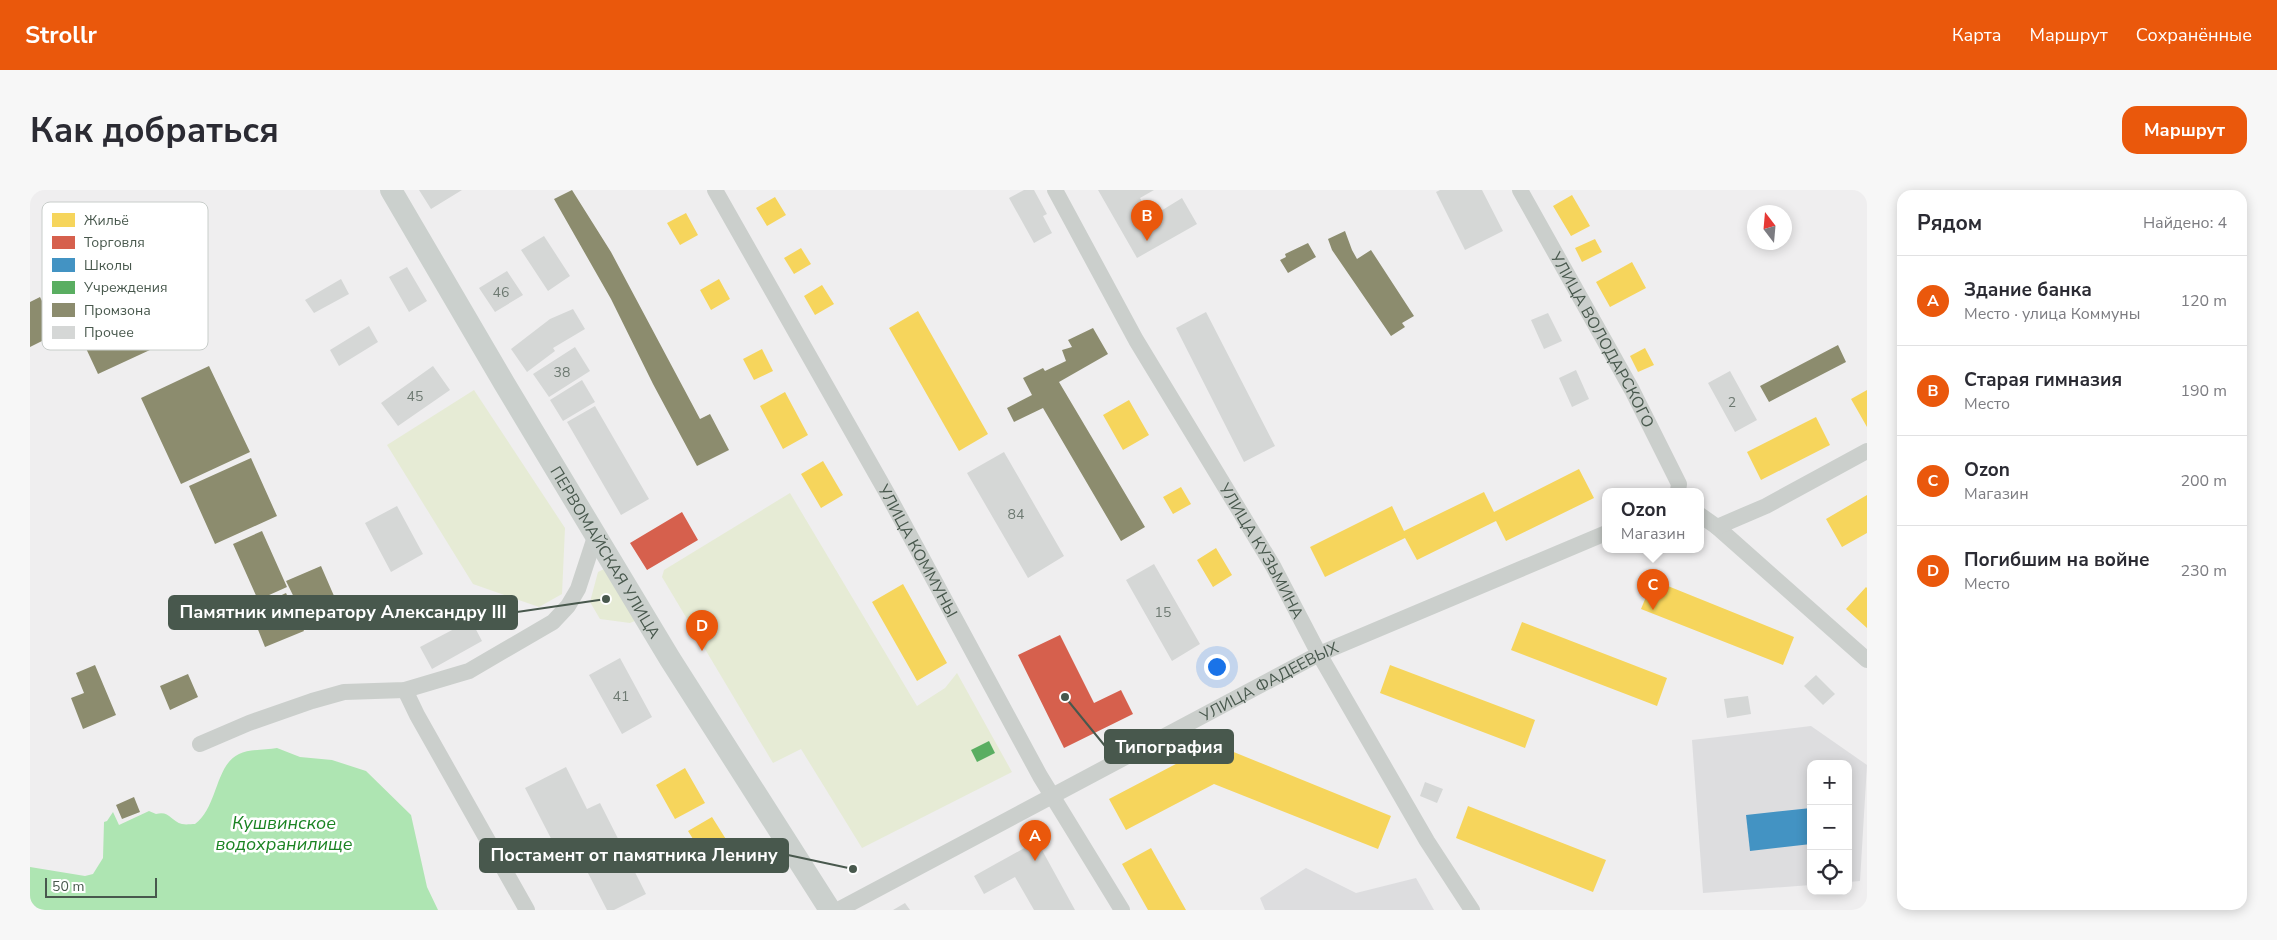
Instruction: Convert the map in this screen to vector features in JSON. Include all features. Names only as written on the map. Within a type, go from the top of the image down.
[{"type":"main road","name":"ПЕРВОМАЙСКАЯ УЛИЦА","points":[[391,190],[504,383],[670,659],[830,910]]},
{"type":"street","name":"УЛИЦА КОММУНЫ","points":[[715,190],[888,495],[1051,795],[1122,910]]},
{"type":"street","name":"УЛИЦА КУЗЬМИНА","points":[[1055,190],[1136,340],[1273,566],[1319,654],[1427,841],[1472,910]]},
{"type":"street","name":"УЛИЦА ВОЛОДАРСКОГО","points":[[1520,190],[1632,390],[1679,484],[1678,488]]},
{"type":"street","points":[[1717,527],[1766,506],[1867,451]]},
{"type":"street","points":[[1704,518],[1717,527],[1867,660]]},
{"type":"street","points":[[200,744],[258,720],[344,692],[405,690],[469,671],[553,622],[568,606],[578,589],[596,534]]},
{"type":"street","name":"УЛИЦА ФАДЕЕВЫХ","points":[[838,910],[1319,654],[1602,535]]},
{"type":"street","points":[[405,690],[417,715],[527,910]]},
{"type":"shaded area","points":[[474,390],[565,528],[562,594],[539,607],[473,584],[387,445]]},
{"type":"shaded area","points":[[790,493],[917,706],[945,688],[957,673],[1012,772],[862,848],[801,749],[773,763],[662,577],[664,570]]},
{"type":"shaded area","points":[[606,568],[637,620],[630,623],[600,619],[590,602],[598,572]]},
{"type":"shaded area","points":[[1811,726],[1867,765],[1860,881],[1852,882],[1852,760],[1807,760],[1807,885],[1703,893],[1692,740]]},
{"type":"shaded area","points":[[1306,868],[1356,893],[1416,878],[1434,910],[1265,910],[1260,898]]},
{"type":"water","name":"Кушвинское водохранилище","points":[[277,748],[300,757],[332,760],[366,771],[411,815],[427,887],[438,910],[30,910],[30,867],[85,876],[93,874],[103,858],[104,822],[107,821],[113,812],[119,825],[149,811],[156,814],[164,813],[182,824],[195,824],[203,817],[225,767],[231,759],[248,751]]},
{"type":"building: Жильё","points":[[1572,195],[1590,226],[1571,236],[1553,206]]},
{"type":"building: Жильё","points":[[775,197],[786,215],[767,226],[756,208]]},
{"type":"building: Жильё","points":[[686,213],[698,235],[680,245],[667,223]]},
{"type":"building: Жильё","points":[[1595,239],[1602,252],[1582,262],[1575,248]]},
{"type":"building: Жильё","points":[[801,248],[811,264],[794,274],[784,258]]},
{"type":"building: Жильё","points":[[1632,262],[1646,288],[1610,307],[1596,282]]},
{"type":"building: Жильё","points":[[719,279],[730,299],[711,310],[700,290]]},
{"type":"building: Жильё","points":[[822,285],[834,304],[815,315],[804,296]]},
{"type":"building: Жильё","points":[[918,311],[988,434],[959,451],[889,328]]},
{"type":"building: Жильё","points":[[1645,348],[1654,365],[1638,372],[1630,356]]},
{"type":"building: Жильё","points":[[762,349],[773,371],[754,380],[743,359]]},
{"type":"building: Жильё","points":[[1867,390],[1867,427],[1851,399]]},
{"type":"building: Жильё","points":[[785,392],[808,435],[783,449],[760,406]]},
{"type":"building: Жильё","points":[[1129,400],[1149,435],[1123,450],[1103,415]]},
{"type":"building: Жильё","points":[[1816,417],[1830,445],[1761,480],[1747,452]]},
{"type":"building: Жильё","points":[[823,461],[843,495],[821,508],[801,474]]},
{"type":"building: Жильё","points":[[1579,469],[1594,498],[1506,541],[1496,521],[1417,560],[1405,538],[1325,577],[1310,547],[1392,506],[1404,531],[1484,492],[1494,512]]},
{"type":"building: Жильё","points":[[1181,487],[1191,504],[1173,514],[1163,497]]},
{"type":"building: Жильё","points":[[1867,495],[1867,533],[1842,547],[1826,519]]},
{"type":"building: Жильё","points":[[1216,548],[1232,575],[1213,587],[1197,560]]},
{"type":"building: Жильё","points":[[1653,580],[1794,637],[1783,665],[1641,609]]},
{"type":"building: Жильё","points":[[903,584],[947,663],[917,681],[872,602]]},
{"type":"building: Жильё","points":[[1867,588],[1867,628],[1846,609]]},
{"type":"building: Жильё","points":[[1522,622],[1667,678],[1657,706],[1511,650]]},
{"type":"building: Жильё","points":[[1390,665],[1535,720],[1525,748],[1380,693]]},
{"type":"building: Жильё","points":[[1214,744],[1391,816],[1378,849],[1214,784],[1126,830],[1109,799]]},
{"type":"building: Жильё","points":[[685,768],[705,803],[675,819],[656,785]]},
{"type":"building: Жильё","points":[[1468,806],[1606,860],[1593,892],[1456,838]]},
{"type":"building: Жильё","points":[[712,817],[734,852],[710,866],[688,831]]},
{"type":"building: Жильё","points":[[1151,848],[1186,910],[1148,910],[1122,864]]},
{"type":"building: Торговля","points":[[682,512],[698,540],[647,570],[630,543]]},
{"type":"building: Торговля","points":[[1060,635],[1094,703],[1121,690],[1133,714],[1064,748],[1018,655]]},
{"type":"building: Школы","points":[[1807,808],[1807,844],[1750,851],[1746,815]]},
{"type":"building: Учреждения","points":[[989,741],[995,753],[977,762],[971,750]]},
{"type":"building: Промзона","points":[[572,190],[611,252],[700,419],[710,414],[729,450],[697,466],[653,384],[611,299],[554,199]]},
{"type":"building: Промзона","points":[[1345,231],[1357,259],[1371,250],[1414,316],[1402,323],[1405,327],[1391,336],[1332,250],[1328,239]]},
{"type":"building: Промзона","points":[[1308,243],[1316,257],[1288,273],[1280,260],[1286,257],[1285,254]]},
{"type":"building: Промзона","points":[[40,297],[42,301],[42,341],[30,347],[30,302]]},
{"type":"building: Промзона","points":[[1093,328],[1108,354],[1059,382],[1145,527],[1121,541],[1043,408],[1014,422],[1007,408],[1032,395],[1023,378],[1043,368],[1045,371],[1066,361],[1062,350],[1072,347],[1068,340]]},
{"type":"building: Промзона","points":[[1838,345],[1846,362],[1769,402],[1760,386]]},
{"type":"building: Промзона","points":[[87,350],[150,350],[98,374]]},
{"type":"building: Промзона","points":[[209,366],[250,452],[181,484],[141,398]]},
{"type":"building: Промзона","points":[[251,458],[277,516],[215,544],[189,486]]},
{"type":"building: Промзона","points":[[262,531],[287,587],[258,600],[233,544]]},
{"type":"building: Промзона","points":[[321,566],[341,612],[308,626],[286,581]]},
{"type":"building: Промзона","points":[[286,593],[304,631],[265,647],[250,610]]},
{"type":"building: Промзона","points":[[95,665],[116,715],[83,729],[71,698],[84,693],[76,673]]},
{"type":"building: Промзона","points":[[188,674],[198,697],[170,710],[160,686]]},
{"type":"building: Промзона","points":[[134,797],[140,812],[122,819],[116,805]]},
{"type":"building: Прочее","points":[[419,190],[462,190],[431,209]]},
{"type":"building: Прочее","points":[[1024,190],[1034,190],[1047,214],[1043,216],[1052,233],[1034,243],[1009,198]]},
{"type":"building: Прочее","points":[[1098,190],[1154,190],[1140,198],[1151,217],[1182,198],[1197,224],[1137,258]]},
{"type":"building: Прочее","points":[[1440,190],[1482,190],[1503,231],[1465,250],[1436,192]]},
{"type":"building: Прочее","points":[[544,236],[570,276],[548,291],[521,250]]},
{"type":"building: Прочее","points":[[407,267],[427,301],[409,312],[389,277]]},
{"type":"building: Прочее","points":[[507,271],[523,295],[495,312],[479,288]]},
{"type":"building: Прочее","points":[[341,279],[349,294],[314,313],[305,300]]},
{"type":"building: Прочее","points":[[573,309],[585,329],[553,348],[555,351],[527,372],[511,349],[550,319]]},
{"type":"building: Прочее","points":[[1206,312],[1275,446],[1244,462],[1176,328]]},
{"type":"building: Прочее","points":[[1548,313],[1562,341],[1544,349],[1531,320]]},
{"type":"building: Прочее","points":[[369,326],[378,342],[339,366],[330,350]]},
{"type":"building: Прочее","points":[[575,347],[590,371],[549,397],[533,374]]},
{"type":"building: Прочее","points":[[433,366],[450,390],[398,426],[381,403]]},
{"type":"building: Прочее","points":[[1576,370],[1589,399],[1572,407],[1559,378]]},
{"type":"building: Прочее","points":[[1730,371],[1757,420],[1735,432],[1708,383]]},
{"type":"building: Прочее","points":[[582,380],[595,402],[563,421],[550,400]]},
{"type":"building: Прочее","points":[[595,406],[649,499],[621,515],[567,422]]},
{"type":"building: Прочее","points":[[1004,452],[1064,556],[1028,578],[967,473]]},
{"type":"building: Прочее","points":[[397,506],[423,554],[391,572],[365,523]]},
{"type":"building: Прочее","points":[[1154,564],[1200,644],[1172,661],[1126,580]]},
{"type":"building: Прочее","points":[[471,620],[482,641],[432,669],[420,647]]},
{"type":"building: Прочее","points":[[620,658],[652,717],[622,734],[589,675]]},
{"type":"building: Прочее","points":[[1816,675],[1835,694],[1823,705],[1804,686]]},
{"type":"building: Прочее","points":[[1748,696],[1751,714],[1727,718],[1724,699]]},
{"type":"building: Прочее","points":[[566,767],[587,809],[600,803],[646,894],[614,910],[607,910],[573,844],[558,852],[525,788]]},
{"type":"building: Прочее","points":[[1425,782],[1443,789],[1437,803],[1420,796]]},
{"type":"building: Прочее","points":[[1037,841],[1075,910],[1034,910],[1015,877],[984,894],[974,876]]},
{"type":"building: Прочее","points":[[905,903],[910,910],[893,910]]},
{"type":"place","name":"Старая гимназия","points":[[1147,241]]},
{"type":"place","name":"Памятник императору Александру III","points":[[606,599]]},
{"type":"place","name":"Ozon","points":[[1653,610]]},
{"type":"place","name":"Погибшим на войне","points":[[702,651]]},
{"type":"place","name":"Типография","points":[[1065,697]]},
{"type":"place","name":"Здание банка","points":[[1035,861]]},
{"type":"place","name":"Постамент от памятника Ленину","points":[[853,869]]}]
